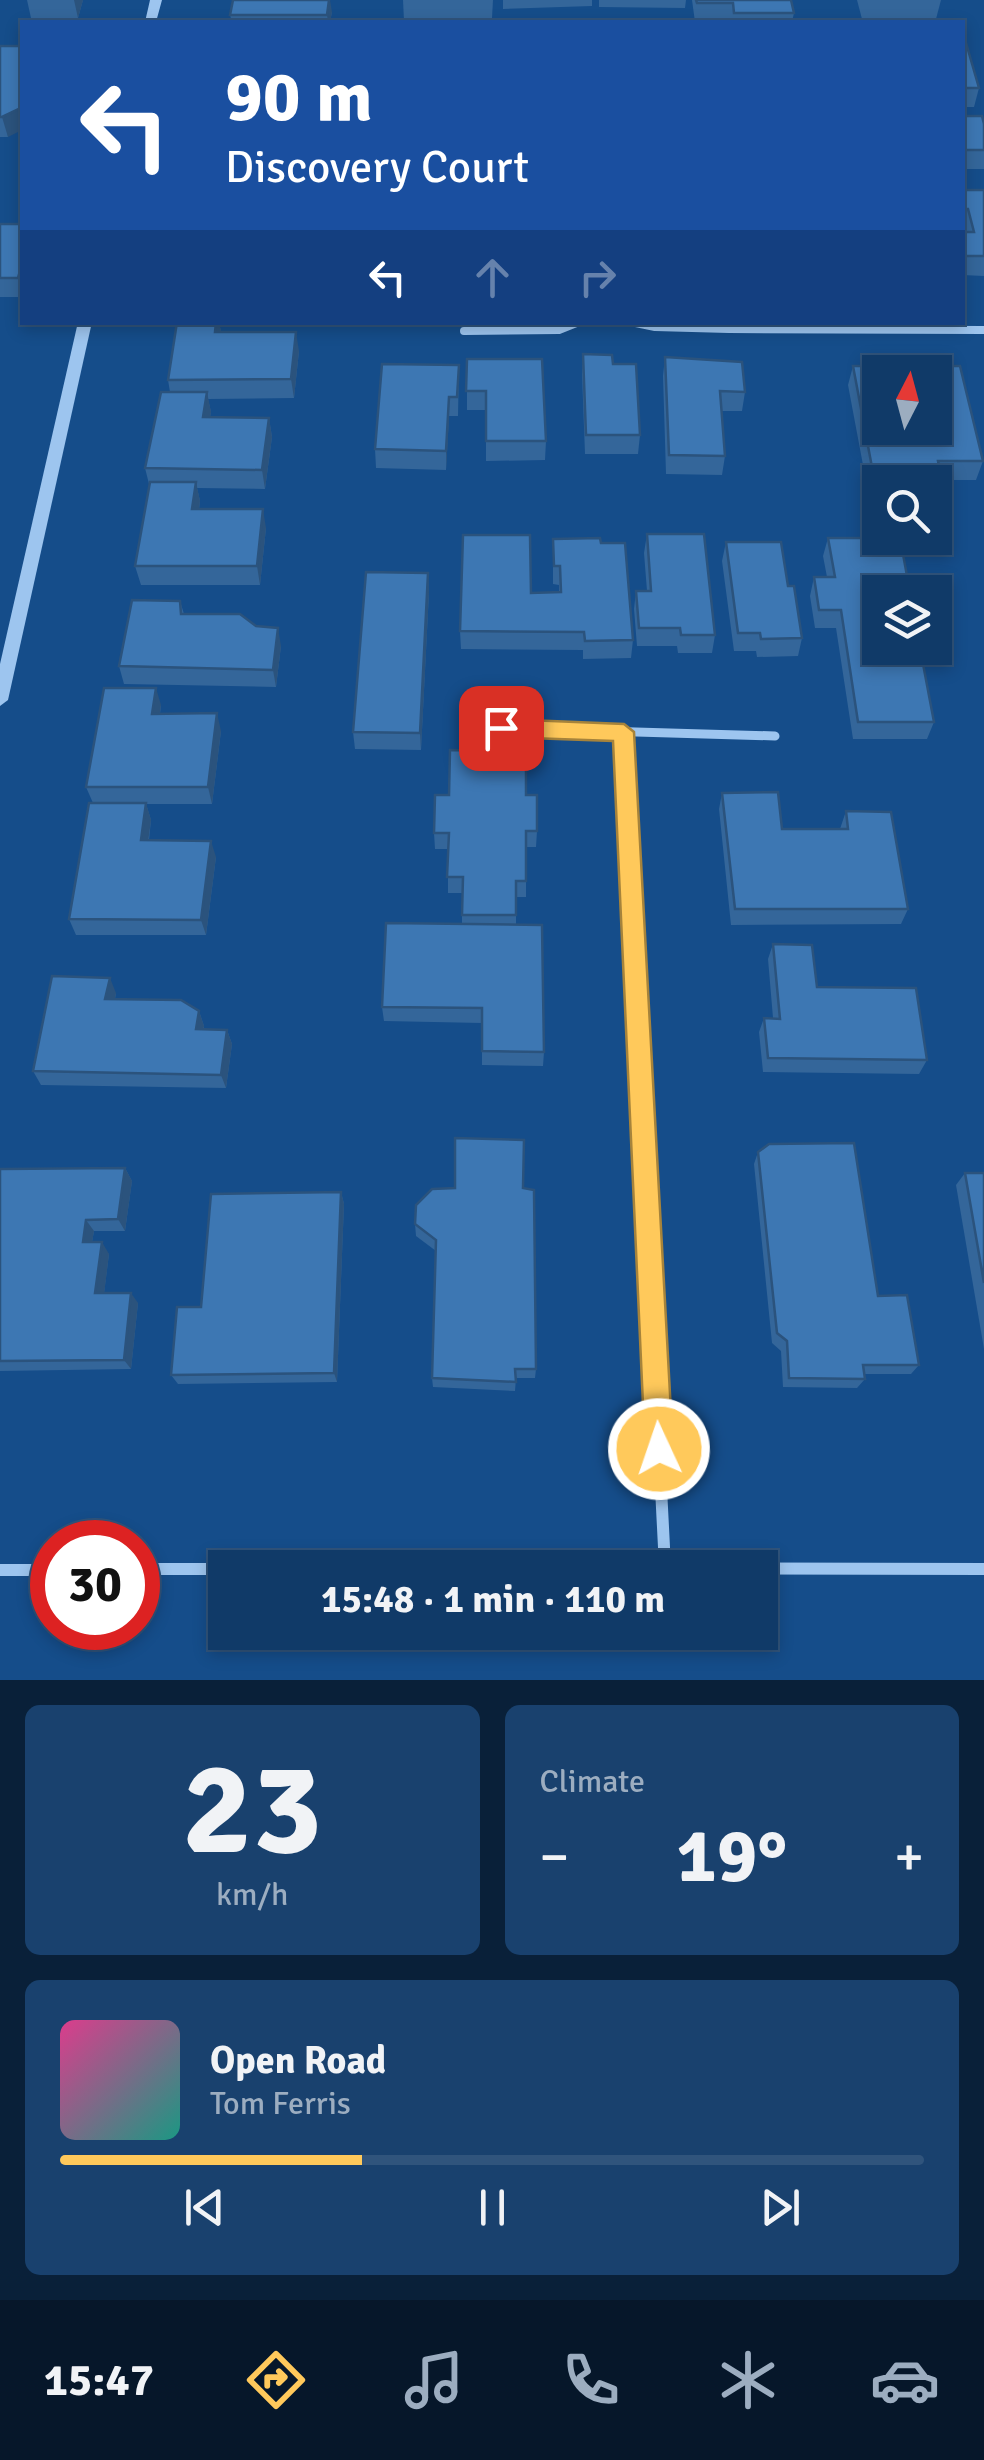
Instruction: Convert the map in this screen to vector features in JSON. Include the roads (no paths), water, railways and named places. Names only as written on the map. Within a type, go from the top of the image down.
[{"type":"street","points":[[0,700],[83,325]]},
{"type":"street","points":[[464,330],[559,330],[572,325]]},
{"type":"street","points":[[662,325],[984,330]]},
{"type":"street","points":[[501,728],[776,736]]},
{"type":"street","points":[[624,732],[664,1550]]},
{"type":"street","points":[[778,1568],[984,1569]]},
{"type":"street","points":[[160,1569],[208,1569]]},
{"type":"street","points":[[0,1570],[30,1570]]}]
